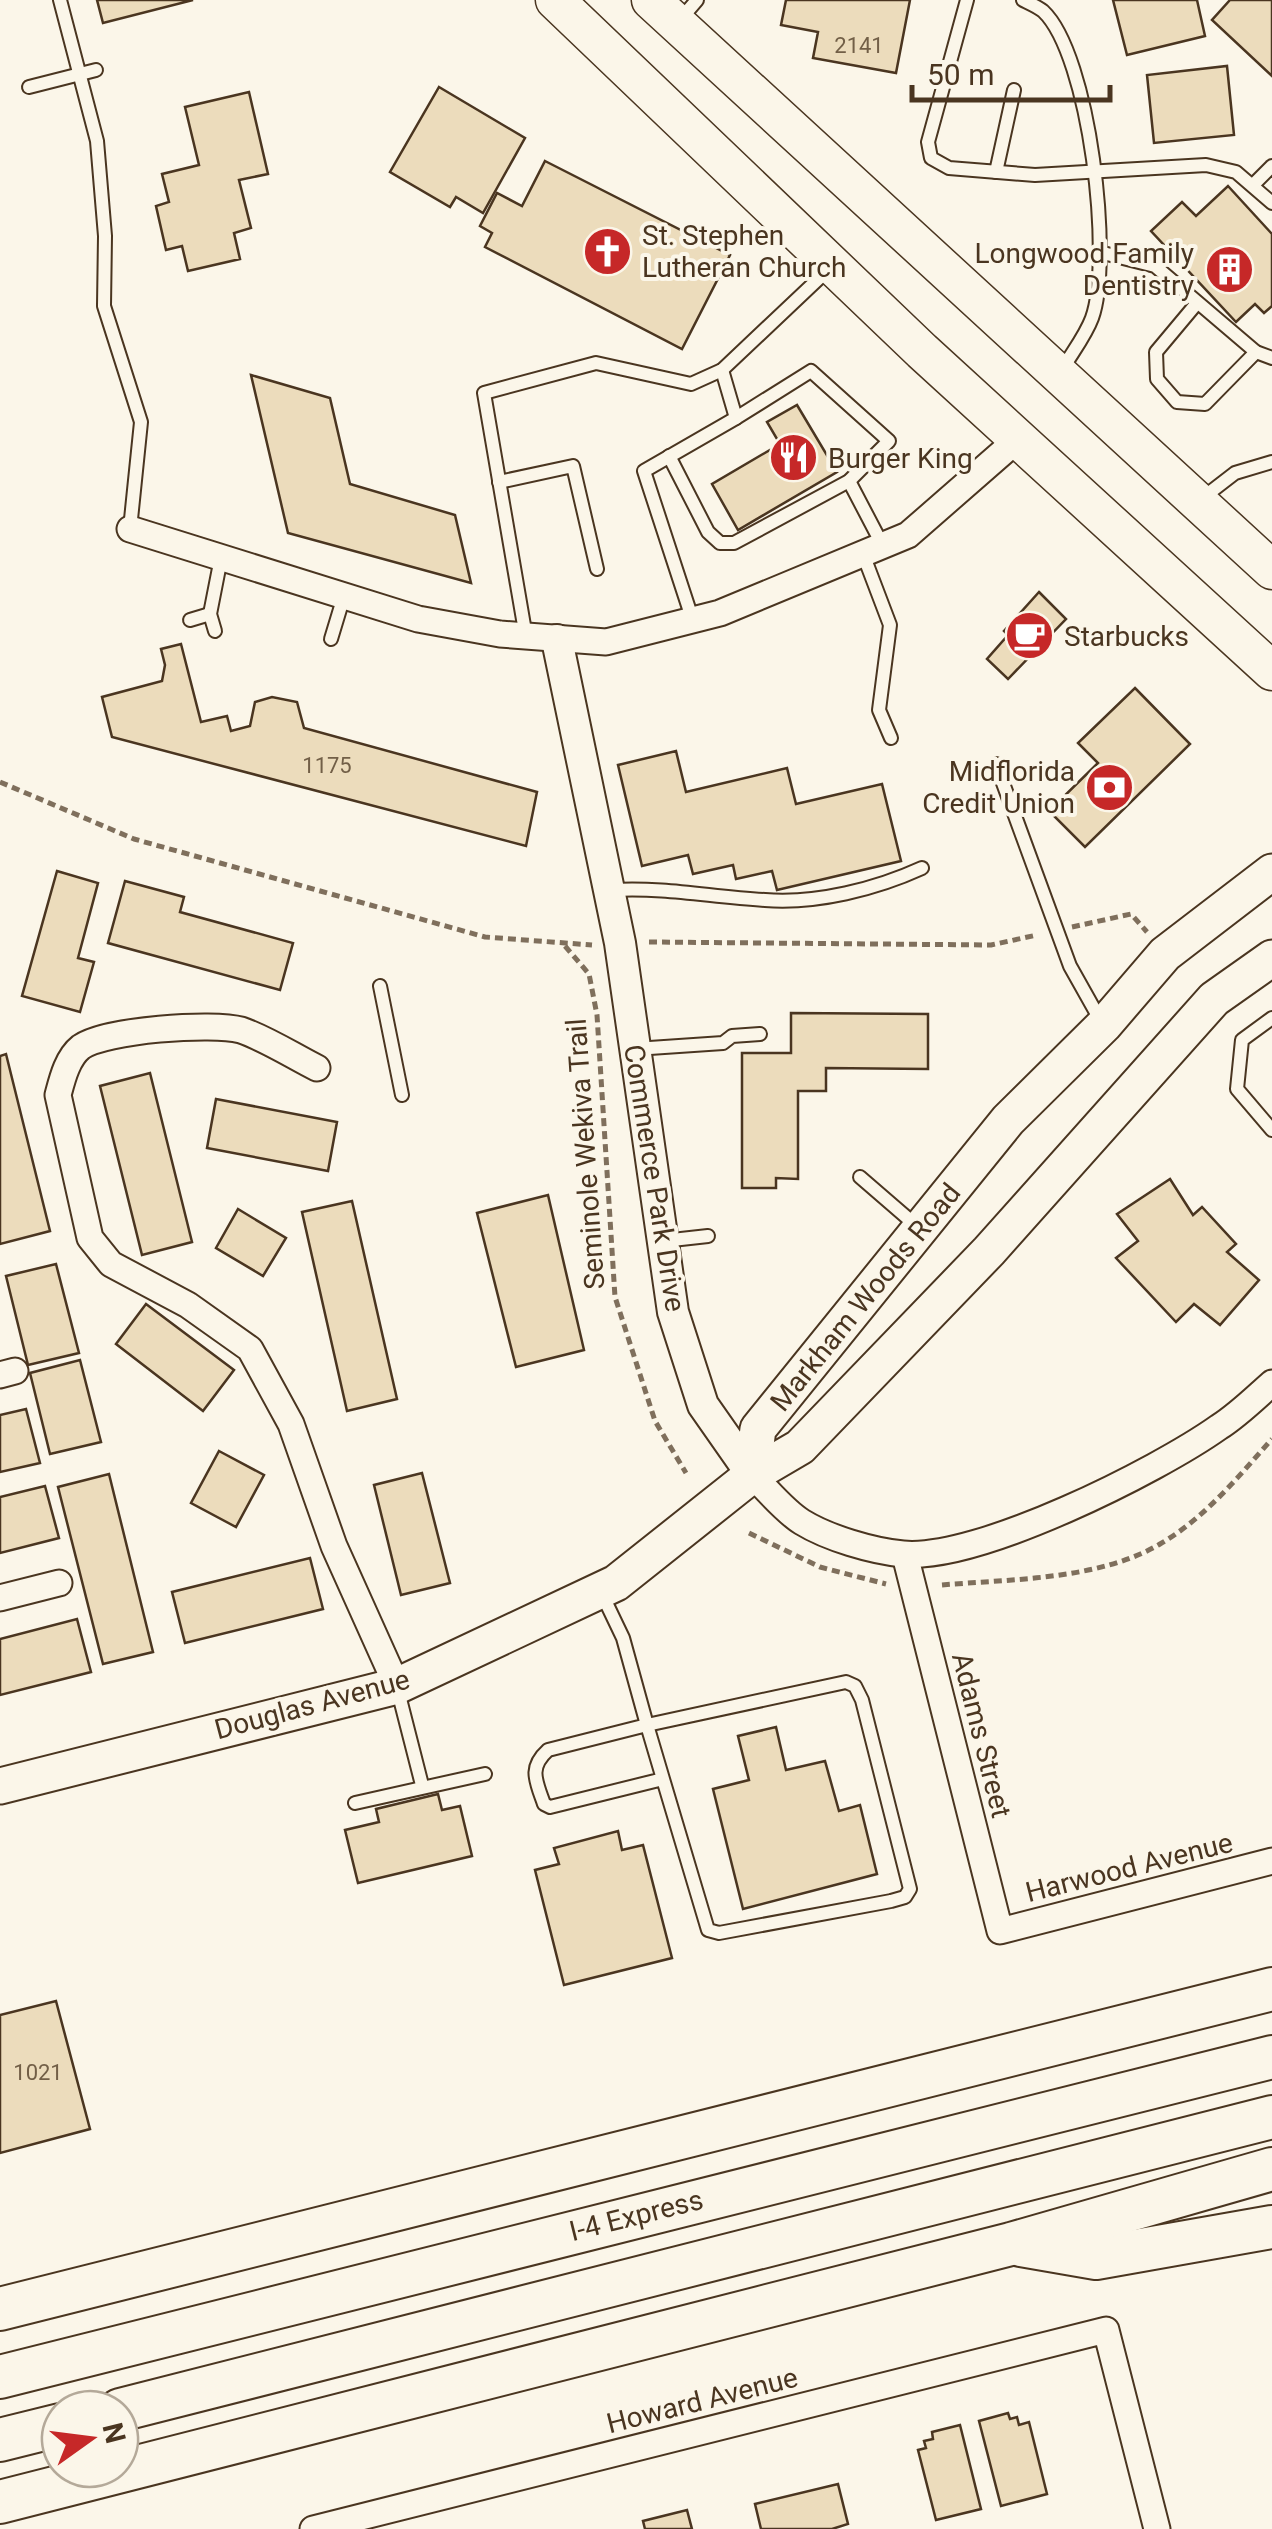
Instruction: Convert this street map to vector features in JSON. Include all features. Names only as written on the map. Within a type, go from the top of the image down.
[{"type":"highway","points":[[1204,2006],[1272,1968]]},
{"type":"highway","points":[[0,2309],[1272,1988]]},
{"type":"highway","name":"I-4 Express","points":[[0,2377],[1272,2057]]},
{"type":"highway","points":[[140,2405],[1272,2117]]},
{"type":"highway","points":[[0,2502],[1011,2244],[1272,2169]]},
{"type":"highway","points":[[1011,2244],[1096,2258],[1272,2227]]},
{"type":"highway","points":[[0,2440],[40,2430]]},
{"type":"main road","points":[[555,0],[1018,439],[1272,671]]},
{"type":"main road","points":[[675,8],[1059,374],[1272,570]]},
{"type":"main road","name":"Markham Woods Road","points":[[752,1474],[758,1429],[1008,1120],[1104,1025],[1165,954],[1272,872]]},
{"type":"main road","name":"Markham Woods Road","points":[[752,1474],[800,1447],[989,1251],[1214,999],[1272,958]]},
{"type":"main road","name":"Douglas Avenue","points":[[0,1786],[397,1686],[600,1590],[717,1506],[752,1474]]},
{"type":"street","points":[[130,529],[418,619],[542,639],[606,642],[693,622],[908,535],[1018,439]]},
{"type":"street","name":"Commerce Park Drive","points":[[542,639],[608,890],[636,1049],[673,1312],[702,1405],[752,1474],[801,1522],[855,1543],[906,1555],[958,1547],[1021,1526],[1130,1480],[1220,1427],[1272,1383]]},
{"type":"street","points":[[317,1068],[240,1030],[190,1028],[120,1036],[82,1047],[64,1073],[58,1095],[90,1238],[111,1264],[188,1305],[250,1349],[291,1424],[334,1546],[397,1686]]},
{"type":"street","name":"Adams Street","points":[[906,1555],[1000,1930]]},
{"type":"street","points":[[0,1598],[58,1584]]},
{"type":"street","name":"Harwood Avenue","points":[[1000,1930],[1272,1861]]},
{"type":"street","name":"Howard Avenue","points":[[312,2529],[339,2526],[1106,2330],[1158,2529]]},
{"type":"lane","points":[[60,0],[97,142],[105,236],[104,306],[141,422],[130,529]]},
{"type":"lane","points":[[967,0],[928,142],[931,158],[948,168],[996,172],[1206,165],[1236,172],[1272,203]]},
{"type":"lane","points":[[1023,0],[1044,12],[1062,42],[1080,88],[1094,171],[1099,252],[1092,318],[1059,374]]},
{"type":"lane","points":[[30,87],[96,70]]},
{"type":"lane","points":[[996,172],[1014,90]]},
{"type":"lane","points":[[1253,185],[1272,166]]},
{"type":"lane","points":[[1099,252],[1155,266],[1256,352],[1272,358]]},
{"type":"lane","points":[[542,639],[499,482],[484,393],[596,364],[690,384],[722,370],[833,265]]},
{"type":"lane","points":[[1197,303],[1156,352],[1157,379],[1176,402],[1205,404],[1256,352]]},
{"type":"lane","points":[[722,370],[736,418]]},
{"type":"lane","points":[[669,456],[708,532],[720,544],[734,544],[848,480],[889,442],[811,371],[736,418],[669,456],[644,471],[693,622]]},
{"type":"lane","points":[[1198,501],[1234,473],[1272,462]]},
{"type":"lane","points":[[499,482],[572,466],[597,569]]},
{"type":"lane","points":[[848,480],[873,550],[890,625],[879,710],[892,738]]},
{"type":"lane","points":[[215,631],[210,614],[221,558]]},
{"type":"lane","points":[[331,638],[344,596]]},
{"type":"lane","points":[[190,620],[210,614]]},
{"type":"lane","points":[[996,764],[1070,966],[1104,1025]]},
{"type":"lane","points":[[608,890],[664,887],[766,900],[888,884],[922,868]]},
{"type":"lane","points":[[380,986],[402,1094]]},
{"type":"lane","points":[[1272,1018],[1242,1040],[1237,1089],[1272,1130]]},
{"type":"lane","points":[[636,1049],[723,1043],[732,1036],[760,1034]]},
{"type":"lane","points":[[860,1177],[920,1229]]},
{"type":"lane","points":[[663,1241],[708,1236]]},
{"type":"lane","points":[[600,1590],[623,1638],[648,1725],[663,1779],[708,1930],[719,1933],[820,1915],[906,1897],[910,1889],[854,1686],[846,1682],[648,1725],[548,1750],[536,1762],[534,1773],[544,1804],[550,1807],[663,1779]]},
{"type":"lane","points":[[397,1686],[422,1786]]},
{"type":"lane","points":[[355,1803],[485,1774]]},
{"type":"path","points":[[0,782],[134,839],[485,936],[565,946],[608,944]]},
{"type":"path","points":[[649,942],[991,945],[1132,914]]},
{"type":"path","name":"Seminole Wekiva Trail","points":[[565,946],[589,974],[597,1015],[615,1297],[655,1421],[686,1474]]},
{"type":"path","points":[[942,1585],[1110,1565],[1159,1545],[1212,1506],[1272,1438]]},
{"type":"path","points":[[749,1533],[820,1567],[891,1585]]},
{"type":"building","points":[[97,0],[193,0],[103,23]]},
{"type":"building","points":[[786,0],[910,0],[896,73],[813,58],[818,32],[781,25]]},
{"type":"building","points":[[1113,0],[1197,0],[1205,36],[1127,55]]},
{"type":"building","points":[[1230,0],[1272,0],[1272,76],[1212,20]]},
{"type":"building","points":[[1227,66],[1234,135],[1154,143],[1147,75]]},
{"type":"building","points":[[439,87],[525,138],[483,213],[456,197],[450,207],[390,172]]},
{"type":"building","points":[[249,92],[268,174],[239,180],[251,228],[234,233],[240,259],[188,271],[182,246],[166,250],[156,206],[169,202],[162,174],[199,165],[185,107]]},
{"type":"building","name":"St. Stephen Lutheran Church","points":[[545,161],[730,255],[682,349],[485,247],[492,233],[480,226],[497,193],[522,206]]},
{"type":"building","name":"Longwood Family Dentistry","points":[[1228,186],[1272,234],[1272,306],[1264,313],[1255,304],[1236,322],[1151,231],[1182,202],[1196,216]]},
{"type":"building","points":[[251,375],[330,398],[350,484],[455,515],[471,583],[288,533]]},
{"type":"building","name":"Burger King","points":[[797,405],[837,472],[738,530],[712,484],[780,444],[767,422]]},
{"type":"building","name":"Starbucks","points":[[1039,592],[1066,619],[1008,679],[987,659],[1008,635],[1004,631]]},
{"type":"building","points":[[181,644],[201,722],[227,716],[231,731],[250,726],[255,702],[272,697],[297,702],[304,728],[537,792],[526,846],[112,737],[102,697],[162,681],[165,665],[161,649]]},
{"type":"building","name":"Midflorida Credit Union","points":[[1135,688],[1190,744],[1085,847],[1049,811],[1098,763],[1078,743]]},
{"type":"building","points":[[676,751],[686,792],[787,768],[796,804],[882,784],[901,861],[777,890],[772,871],[736,879],[733,865],[693,874],[688,855],[642,866],[618,765]]},
{"type":"building","points":[[57,871],[98,883],[78,958],[94,962],[80,1012],[22,996]]},
{"type":"building","points":[[125,881],[184,897],[180,912],[293,943],[280,990],[108,943]]},
{"type":"building","points":[[791,1013],[928,1014],[928,1069],[826,1068],[826,1091],[798,1091],[798,1179],[776,1178],[776,1188],[742,1188],[742,1053],[791,1053]]},
{"type":"building","points":[[6,1054],[50,1231],[0,1244],[0,1056]]},
{"type":"building","points":[[150,1073],[192,1242],[142,1255],[100,1086]]},
{"type":"building","points":[[216,1099],[337,1122],[328,1171],[207,1148]]},
{"type":"building","points":[[1170,1179],[1193,1215],[1202,1207],[1236,1244],[1227,1252],[1259,1280],[1220,1325],[1194,1304],[1176,1322],[1116,1258],[1138,1241],[1117,1214]]},
{"type":"building","points":[[548,1195],[584,1350],[516,1367],[477,1213]]},
{"type":"building","points":[[352,1201],[397,1399],[347,1411],[302,1212]]},
{"type":"building","points":[[238,1209],[286,1238],[263,1276],[216,1248]]},
{"type":"building","points":[[56,1264],[79,1353],[28,1365],[6,1276]]},
{"type":"building","points":[[146,1304],[234,1370],[203,1411],[116,1344]]},
{"type":"building","points":[[80,1360],[101,1442],[50,1454],[30,1373]]},
{"type":"building","points":[[26,1409],[40,1463],[0,1472],[0,1415]]},
{"type":"building","points":[[219,1451],[264,1475],[236,1527],[191,1503]]},
{"type":"building","points":[[422,1473],[450,1583],[401,1595],[374,1485]]},
{"type":"building","points":[[109,1474],[153,1652],[103,1664],[58,1487]]},
{"type":"building","points":[[45,1486],[59,1538],[0,1553],[0,1497]]},
{"type":"building","points":[[310,1558],[323,1609],[185,1643],[172,1592]]},
{"type":"building","points":[[77,1619],[91,1672],[0,1695],[0,1639]]},
{"type":"building","points":[[776,1727],[786,1770],[825,1761],[839,1811],[860,1805],[877,1874],[743,1909],[713,1789],[749,1780],[738,1736]]},
{"type":"building","points":[[438,1794],[442,1810],[460,1806],[472,1856],[358,1883],[345,1830],[379,1822],[376,1809]]},
{"type":"building","points":[[618,1831],[622,1850],[643,1845],[672,1958],[564,1985],[535,1870],[559,1864],[554,1848]]},
{"type":"building","points":[[56,2001],[90,2129],[0,2153],[0,2015]]},
{"type":"building","points":[[1008,2413],[1010,2419],[1017,2417],[1019,2425],[1029,2422],[1047,2494],[1001,2506],[979,2421]]},
{"type":"building","points":[[960,2425],[981,2509],[936,2520],[918,2450],[926,2448],[924,2441],[933,2439],[932,2432]]},
{"type":"building","points":[[838,2484],[848,2524],[832,2529],[761,2529],[755,2504]]},
{"type":"building","points":[[687,2510],[692,2529],[645,2529],[643,2521]]},
{"type":"place","name":"St. Stephen Lutheran Church","points":[[607,251]]},
{"type":"place","name":"Longwood Family Dentistry","points":[[1229,269]]},
{"type":"place","name":"Burger King","points":[[793,458]]},
{"type":"place","name":"Starbucks","points":[[1029,636]]},
{"type":"place","name":"Midflorida Credit Union","points":[[1110,787]]}]
